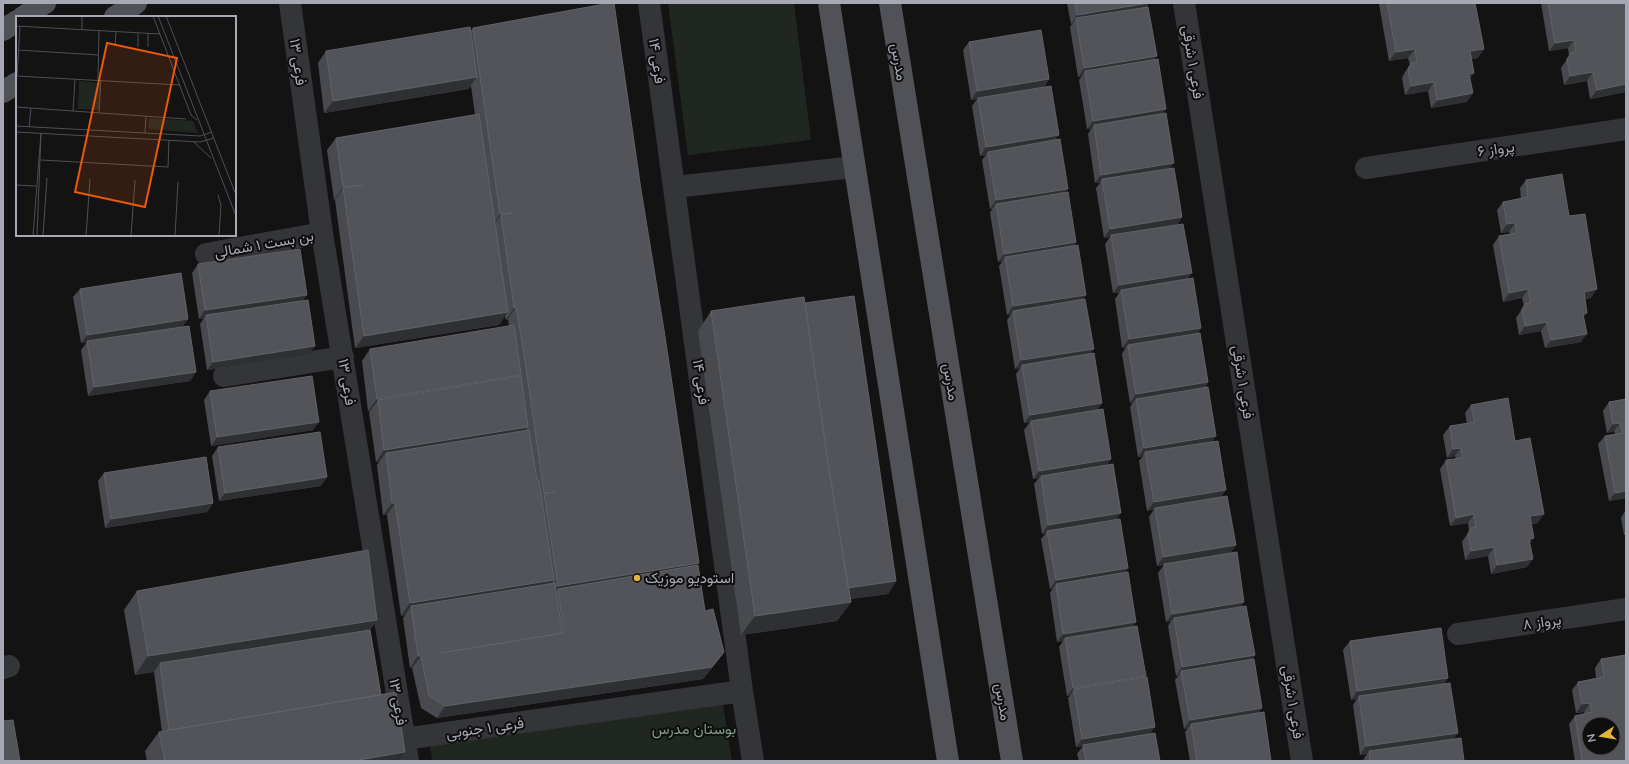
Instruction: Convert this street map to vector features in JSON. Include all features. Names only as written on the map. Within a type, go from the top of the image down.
[{"type":"main road","points":[[25,16],[45,3]]},
{"type":"main road","points":[[116,16],[136,3]]},
{"type":"main road","points":[[829,3],[948,761]]},
{"type":"main road","name":"مدرس","points":[[890,3],[1012,761]]},
{"type":"main road","points":[[3,30],[16,22]]},
{"type":"main road","points":[[3,92],[16,84]]},
{"type":"street","name":"فرعی ۱۳","points":[[290,3],[322,233],[408,761]]},
{"type":"street","name":"فرعی ۱۴","points":[[649,3],[742,691],[753,761]]},
{"type":"street","name":"فرعی ۱ شرقی","points":[[1184,3],[1302,761]]},
{"type":"street","name":"پرواز ۶","points":[[1366,168],[1626,129]]},
{"type":"street","points":[[675,187],[854,167]]},
{"type":"street","name":"بن بست ۱ شمالی","points":[[206,254],[322,233]]},
{"type":"street","points":[[224,376],[343,357]]},
{"type":"street","name":"پرواز ۸","points":[[1458,634],[1626,609]]},
{"type":"street","name":"فرعی ۱ جنوبی","points":[[404,740],[742,691]]},
{"type":"green space","points":[[668,3],[794,3],[811,140],[688,155]]},
{"type":"green space","name":"بوستان مدرس","points":[[721,692],[732,761],[432,761],[429,736]]},
{"type":"building","points":[[614,3],[641,190],[664,330],[699,563],[558,586],[544,494],[555,492],[544,493],[524,354],[516,307],[514,308],[501,215],[512,213],[500,214],[473,28]]},
{"type":"building","points":[[1075,3],[1149,3],[1077,15]]},
{"type":"building","points":[[1387,3],[1475,3],[1484,49],[1470,51],[1474,73],[1469,74],[1473,93],[1437,100],[1434,82],[1411,86],[1408,69],[1411,63],[1417,62],[1415,49],[1396,52]]},
{"type":"building","points":[[1548,3],[1626,3],[1626,84],[1597,90],[1593,72],[1570,76],[1567,59],[1571,53],[1576,52],[1574,40],[1555,43]]},
{"type":"building","points":[[1148,7],[1157,56],[1084,68],[1076,18]]},
{"type":"building","points":[[470,27],[477,77],[333,101],[326,51]]},
{"type":"building","points":[[1041,30],[1049,79],[977,91],[969,42]]},
{"type":"building","points":[[1158,59],[1166,109],[1093,121],[1085,71]]},
{"type":"building","points":[[1051,86],[1059,135],[986,147],[978,98]]},
{"type":"building","points":[[1166,113],[1174,163],[1101,175],[1094,125]]},
{"type":"building","points":[[479,114],[508,312],[364,336],[343,188],[362,185],[343,187],[336,138]]},
{"type":"building","points":[[1060,139],[1068,189],[996,200],[988,152]]},
{"type":"building","points":[[1174,168],[1182,217],[1110,229],[1102,179]]},
{"type":"building","points":[[1562,174],[1569,216],[1585,214],[1597,289],[1584,292],[1587,313],[1583,314],[1587,334],[1551,340],[1547,322],[1525,326],[1522,309],[1525,304],[1531,302],[1528,289],[1509,293],[1499,236],[1517,233],[1515,223],[1507,224],[1503,202],[1528,197],[1526,180]]},
{"type":"building","points":[[1068,192],[1076,242],[1004,254],[996,204]]},
{"type":"building","points":[[1183,224],[1192,273],[1119,285],[1111,235]]},
{"type":"building","points":[[1078,245],[1086,295],[1013,306],[1005,257]]},
{"type":"building","points":[[300,249],[307,295],[205,310],[198,264]]},
{"type":"building","points":[[181,273],[188,319],[87,335],[80,289]]},
{"type":"building","points":[[1193,278],[1201,328],[1129,339],[1121,290]]},
{"type":"building","points":[[854,296],[896,581],[848,588],[805,303]]},
{"type":"building","points":[[804,297],[827,456],[851,602],[755,616],[711,311]]},
{"type":"building","points":[[1085,299],[1094,349],[1021,360],[1013,311]]},
{"type":"building","points":[[308,300],[315,346],[213,362],[206,315]]},
{"type":"building","points":[[514,325],[521,375],[377,399],[370,349]]},
{"type":"building","points":[[189,326],[196,372],[94,387],[87,341]]},
{"type":"building","points":[[1200,333],[1208,382],[1136,394],[1128,345]]},
{"type":"building","points":[[1094,353],[1102,403],[1030,415],[1022,365]]},
{"type":"building","points":[[312,376],[319,422],[217,437],[210,391]]},
{"type":"building","points":[[521,376],[528,427],[384,450],[378,400]]},
{"type":"building","points":[[1208,387],[1216,436],[1144,448],[1136,399]]},
{"type":"building","points":[[1508,398],[1515,441],[1530,438],[1544,514],[1530,516],[1534,538],[1529,539],[1533,559],[1497,565],[1494,547],[1471,551],[1468,534],[1471,528],[1476,527],[1474,514],[1456,518],[1446,460],[1463,458],[1461,448],[1453,449],[1450,426],[1475,422],[1471,405]]},
{"type":"building","points":[[1626,399],[1626,491],[1615,493],[1605,436],[1623,433],[1620,423],[1613,424],[1609,402]]},
{"type":"building","points":[[1103,409],[1111,459],[1039,471],[1031,421]]},
{"type":"building","points":[[529,430],[537,480],[539,480],[554,580],[410,603],[395,503],[392,503],[386,453]]},
{"type":"building","points":[[320,432],[327,477],[225,493],[218,447]]},
{"type":"building","points":[[1218,441],[1226,490],[1154,502],[1145,452]]},
{"type":"building","points":[[206,457],[213,503],[111,519],[104,473]]},
{"type":"building","points":[[1113,464],[1121,513],[1048,525],[1041,476]]},
{"type":"building","points":[[1227,496],[1236,545],[1163,557],[1155,508]]},
{"type":"building","points":[[1120,519],[1128,568],[1056,580],[1047,531]]},
{"type":"building","points":[[368,550],[377,620],[148,656],[137,591]]},
{"type":"building","points":[[1237,552],[1244,602],[1172,614],[1164,564]]},
{"type":"building","points":[[698,565],[705,611],[713,609],[724,652],[712,667],[445,706],[429,696],[421,656],[418,656],[411,606],[555,583],[562,633],[441,653],[564,633],[558,589]]},
{"type":"building","points":[[1128,572],[1136,622],[1063,634],[1056,584]]},
{"type":"building","points":[[1246,606],[1255,655],[1182,667],[1174,618]]},
{"type":"building","points":[[1137,626],[1146,676],[1073,688],[1065,638]]},
{"type":"building","points":[[1441,628],[1448,678],[1357,691],[1350,641]]},
{"type":"building","points":[[370,630],[381,695],[169,730],[160,663]]},
{"type":"building","points":[[1626,655],[1626,761],[1582,761],[1581,756],[1621,756],[1621,716],[1581,716],[1581,755],[1575,716],[1592,712],[1590,703],[1582,704],[1578,682],[1604,677],[1601,659]]},
{"type":"building","points":[[1254,659],[1262,708],[1190,720],[1181,671]]},
{"type":"building","points":[[1147,677],[1155,727],[1082,739],[1074,689]]},
{"type":"building","points":[[1450,683],[1458,733],[1366,746],[1359,696]]},
{"type":"building","points":[[396,692],[405,752],[353,761],[165,761],[159,732]]},
{"type":"building","points":[[1264,712],[1271,761],[1197,761],[1191,724]]},
{"type":"building","points":[[13,720],[20,761],[3,761],[3,721]]},
{"type":"building","points":[[1155,733],[1160,761],[1086,761],[1083,745]]},
{"type":"building","points":[[1461,738],[1464,761],[1370,761],[1369,751]]},
{"type":"place","name":"استودیو موزیک","points":[[637,578]]}]
